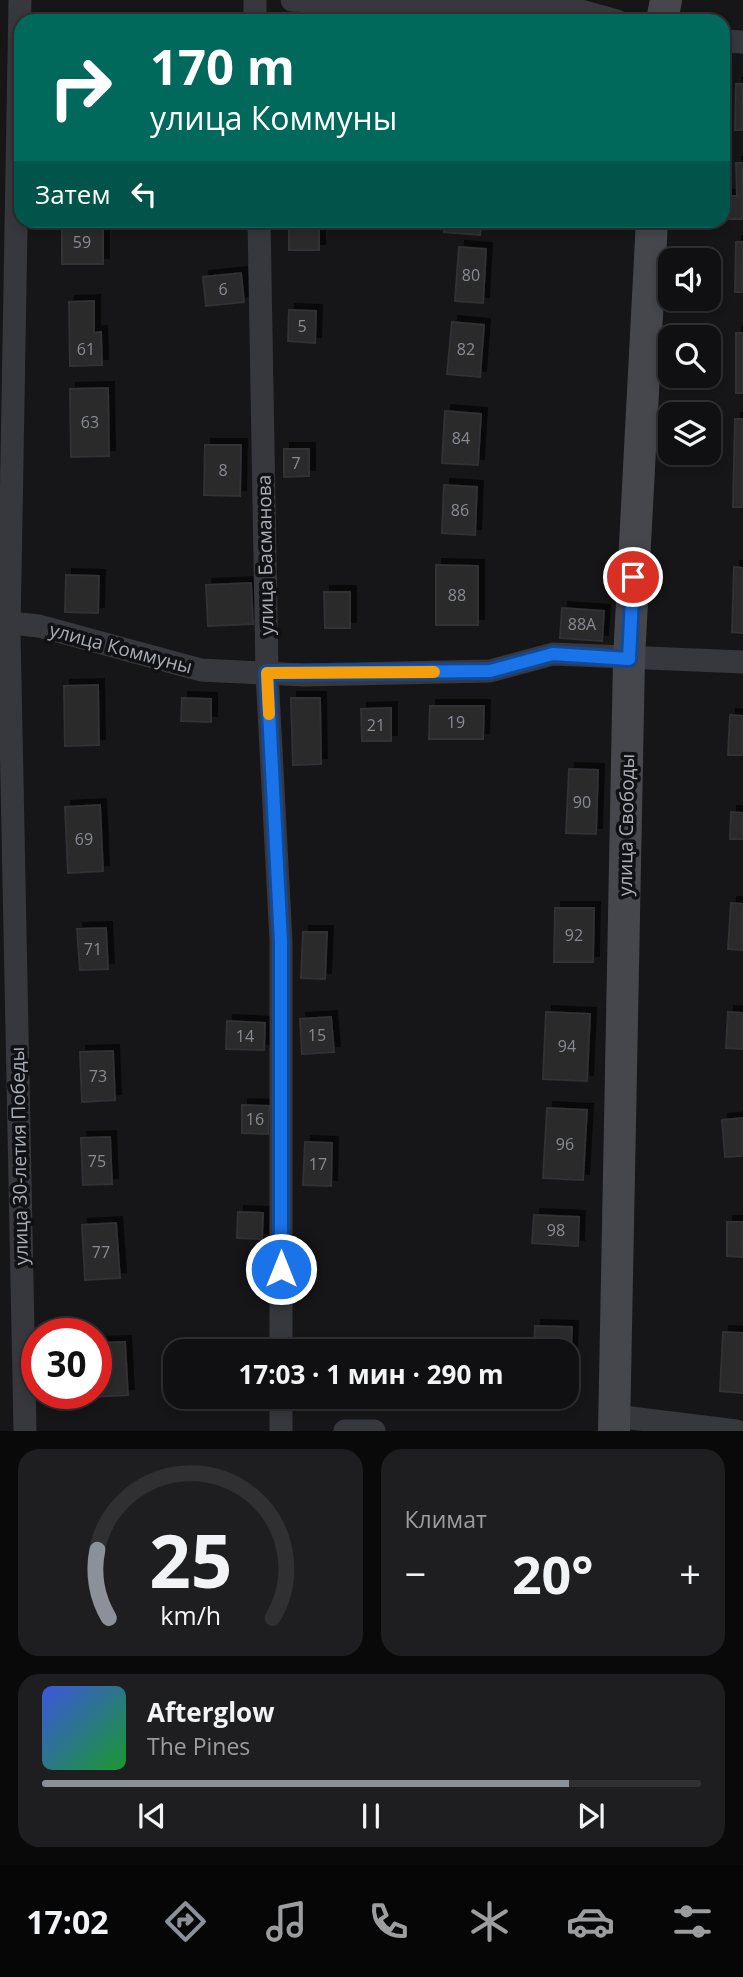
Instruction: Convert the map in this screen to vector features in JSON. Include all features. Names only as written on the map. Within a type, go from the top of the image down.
[{"type":"street","points":[[292,0],[512,9],[570,8],[592,14]]},
{"type":"street","name":"улица 30-летия Победы","points":[[14,228],[4,622],[10,1206],[25,1431]]},
{"type":"street","name":"улица Басманова","points":[[259,228],[267,673],[281,942],[281,1339]]},
{"type":"street","name":"улица Свободы","points":[[615,1424],[629,659],[652,228]]},
{"type":"street","name":"улица Коммуны","points":[[4,622],[39,626],[201,670],[267,673],[490,671],[553,654],[743,662]]},
{"type":"street","points":[[281,1409],[281,1431]]},
{"type":"street","points":[[615,1424],[736,1431]]},
{"type":"street","points":[[345,1431],[374,1431]]},
{"type":"building","points":[[736,84],[743,84],[743,130],[735,130]]},
{"type":"building","points":[[736,163],[743,163],[743,219],[730,219],[730,196],[737,196]]},
{"type":"building","points":[[62,228],[103,228],[103,264],[62,264]]},
{"type":"building","points":[[289,228],[319,228],[319,250],[289,250]]},
{"type":"building","points":[[444,228],[481,228],[480,235],[444,232]]},
{"type":"building","points":[[736,242],[743,242],[743,292],[735,292]]},
{"type":"building","points":[[459,247],[486,249],[483,303],[455,301]]},
{"type":"building","points":[[241,273],[244,302],[206,306],[203,277]]},
{"type":"building","points":[[94,301],[94,333],[101,332],[102,365],[70,366],[69,302]]},
{"type":"building","points":[[289,310],[316,311],[315,343],[288,341]]},
{"type":"building","points":[[452,322],[484,325],[480,377],[447,374]]},
{"type":"building","points":[[736,333],[743,333],[743,393],[736,393]]},
{"type":"building","points":[[108,388],[109,456],[71,457],[70,389]]},
{"type":"building","points":[[445,411],[481,414],[478,465],[442,463]]},
{"type":"building","points":[[735,419],[743,419],[743,507],[733,507]]},
{"type":"building","points":[[205,445],[241,445],[240,496],[204,495]]},
{"type":"building","points":[[284,449],[309,449],[309,476],[284,477]]},
{"type":"building","points":[[444,485],[477,487],[475,535],[442,533]]},
{"type":"building","points":[[436,565],[478,566],[478,625],[436,625]]},
{"type":"building","points":[[734,567],[743,568],[743,633],[732,632]]},
{"type":"building","points":[[66,575],[99,576],[98,613],[65,612]]},
{"type":"building","points":[[251,583],[253,624],[208,626],[206,585]]},
{"type":"building","points":[[324,592],[350,592],[350,628],[325,628]]},
{"type":"building","points":[[562,608],[604,611],[602,641],[560,638]]},
{"type":"building","points":[[98,685],[99,745],[65,746],[64,686]]},
{"type":"building","points":[[182,698],[211,699],[211,722],[181,721]]},
{"type":"building","points":[[291,698],[320,698],[321,764],[293,765]]},
{"type":"building","points":[[430,706],[484,706],[483,739],[429,739]]},
{"type":"building","points":[[391,708],[391,741],[362,741],[361,709]]},
{"type":"building","points":[[730,715],[743,716],[743,755],[728,755]]},
{"type":"building","points":[[569,769],[598,770],[596,834],[566,833]]},
{"type":"building","points":[[100,805],[103,871],[68,873],[65,807]]},
{"type":"building","points":[[731,812],[743,813],[743,839],[730,839]]},
{"type":"building","points":[[731,903],[743,904],[743,950],[728,949]]},
{"type":"building","points":[[555,908],[594,908],[593,962],[554,962]]},
{"type":"building","points":[[106,928],[108,969],[80,970],[77,929]]},
{"type":"building","points":[[303,932],[327,932],[325,979],[301,978]]},
{"type":"building","points":[[546,1012],[590,1014],[587,1081],[543,1079]]},
{"type":"building","points":[[728,1012],[743,1013],[743,1049],[726,1048]]},
{"type":"building","points":[[331,1017],[334,1052],[302,1054],[300,1019]]},
{"type":"building","points":[[227,1021],[265,1023],[264,1050],[226,1049]]},
{"type":"building","points":[[113,1051],[115,1100],[82,1102],[80,1052]]},
{"type":"building","points":[[242,1105],[269,1106],[268,1134],[242,1133]]},
{"type":"building","points":[[547,1108],[587,1110],[583,1180],[543,1178]]},
{"type":"building","points":[[743,1118],[743,1156],[725,1157],[722,1120]]},
{"type":"building","points":[[110,1137],[112,1184],[83,1185],[81,1138]]},
{"type":"building","points":[[305,1142],[332,1143],[331,1186],[303,1185]]},
{"type":"building","points":[[238,1212],[263,1213],[262,1239],[237,1238]]},
{"type":"building","points":[[534,1215],[579,1217],[578,1246],[532,1243]]},
{"type":"building","points":[[727,1222],[743,1222],[743,1257],[727,1256]]},
{"type":"building","points":[[116,1223],[120,1278],[85,1280],[82,1225]]},
{"type":"building","points":[[535,1326],[572,1327],[572,1339],[534,1339]]},
{"type":"building","points":[[723,1332],[743,1333],[743,1393],[720,1391]]},
{"type":"building","points":[[112,1342],[125,1342],[128,1395],[112,1396]]},
{"type":"slow traffic","points":[[269,714],[267,673],[304,675],[434,672]]},
{"type":"route","points":[[281,1269],[281,942],[267,673],[304,675],[490,671],[553,654],[629,659],[633,577]]}]
